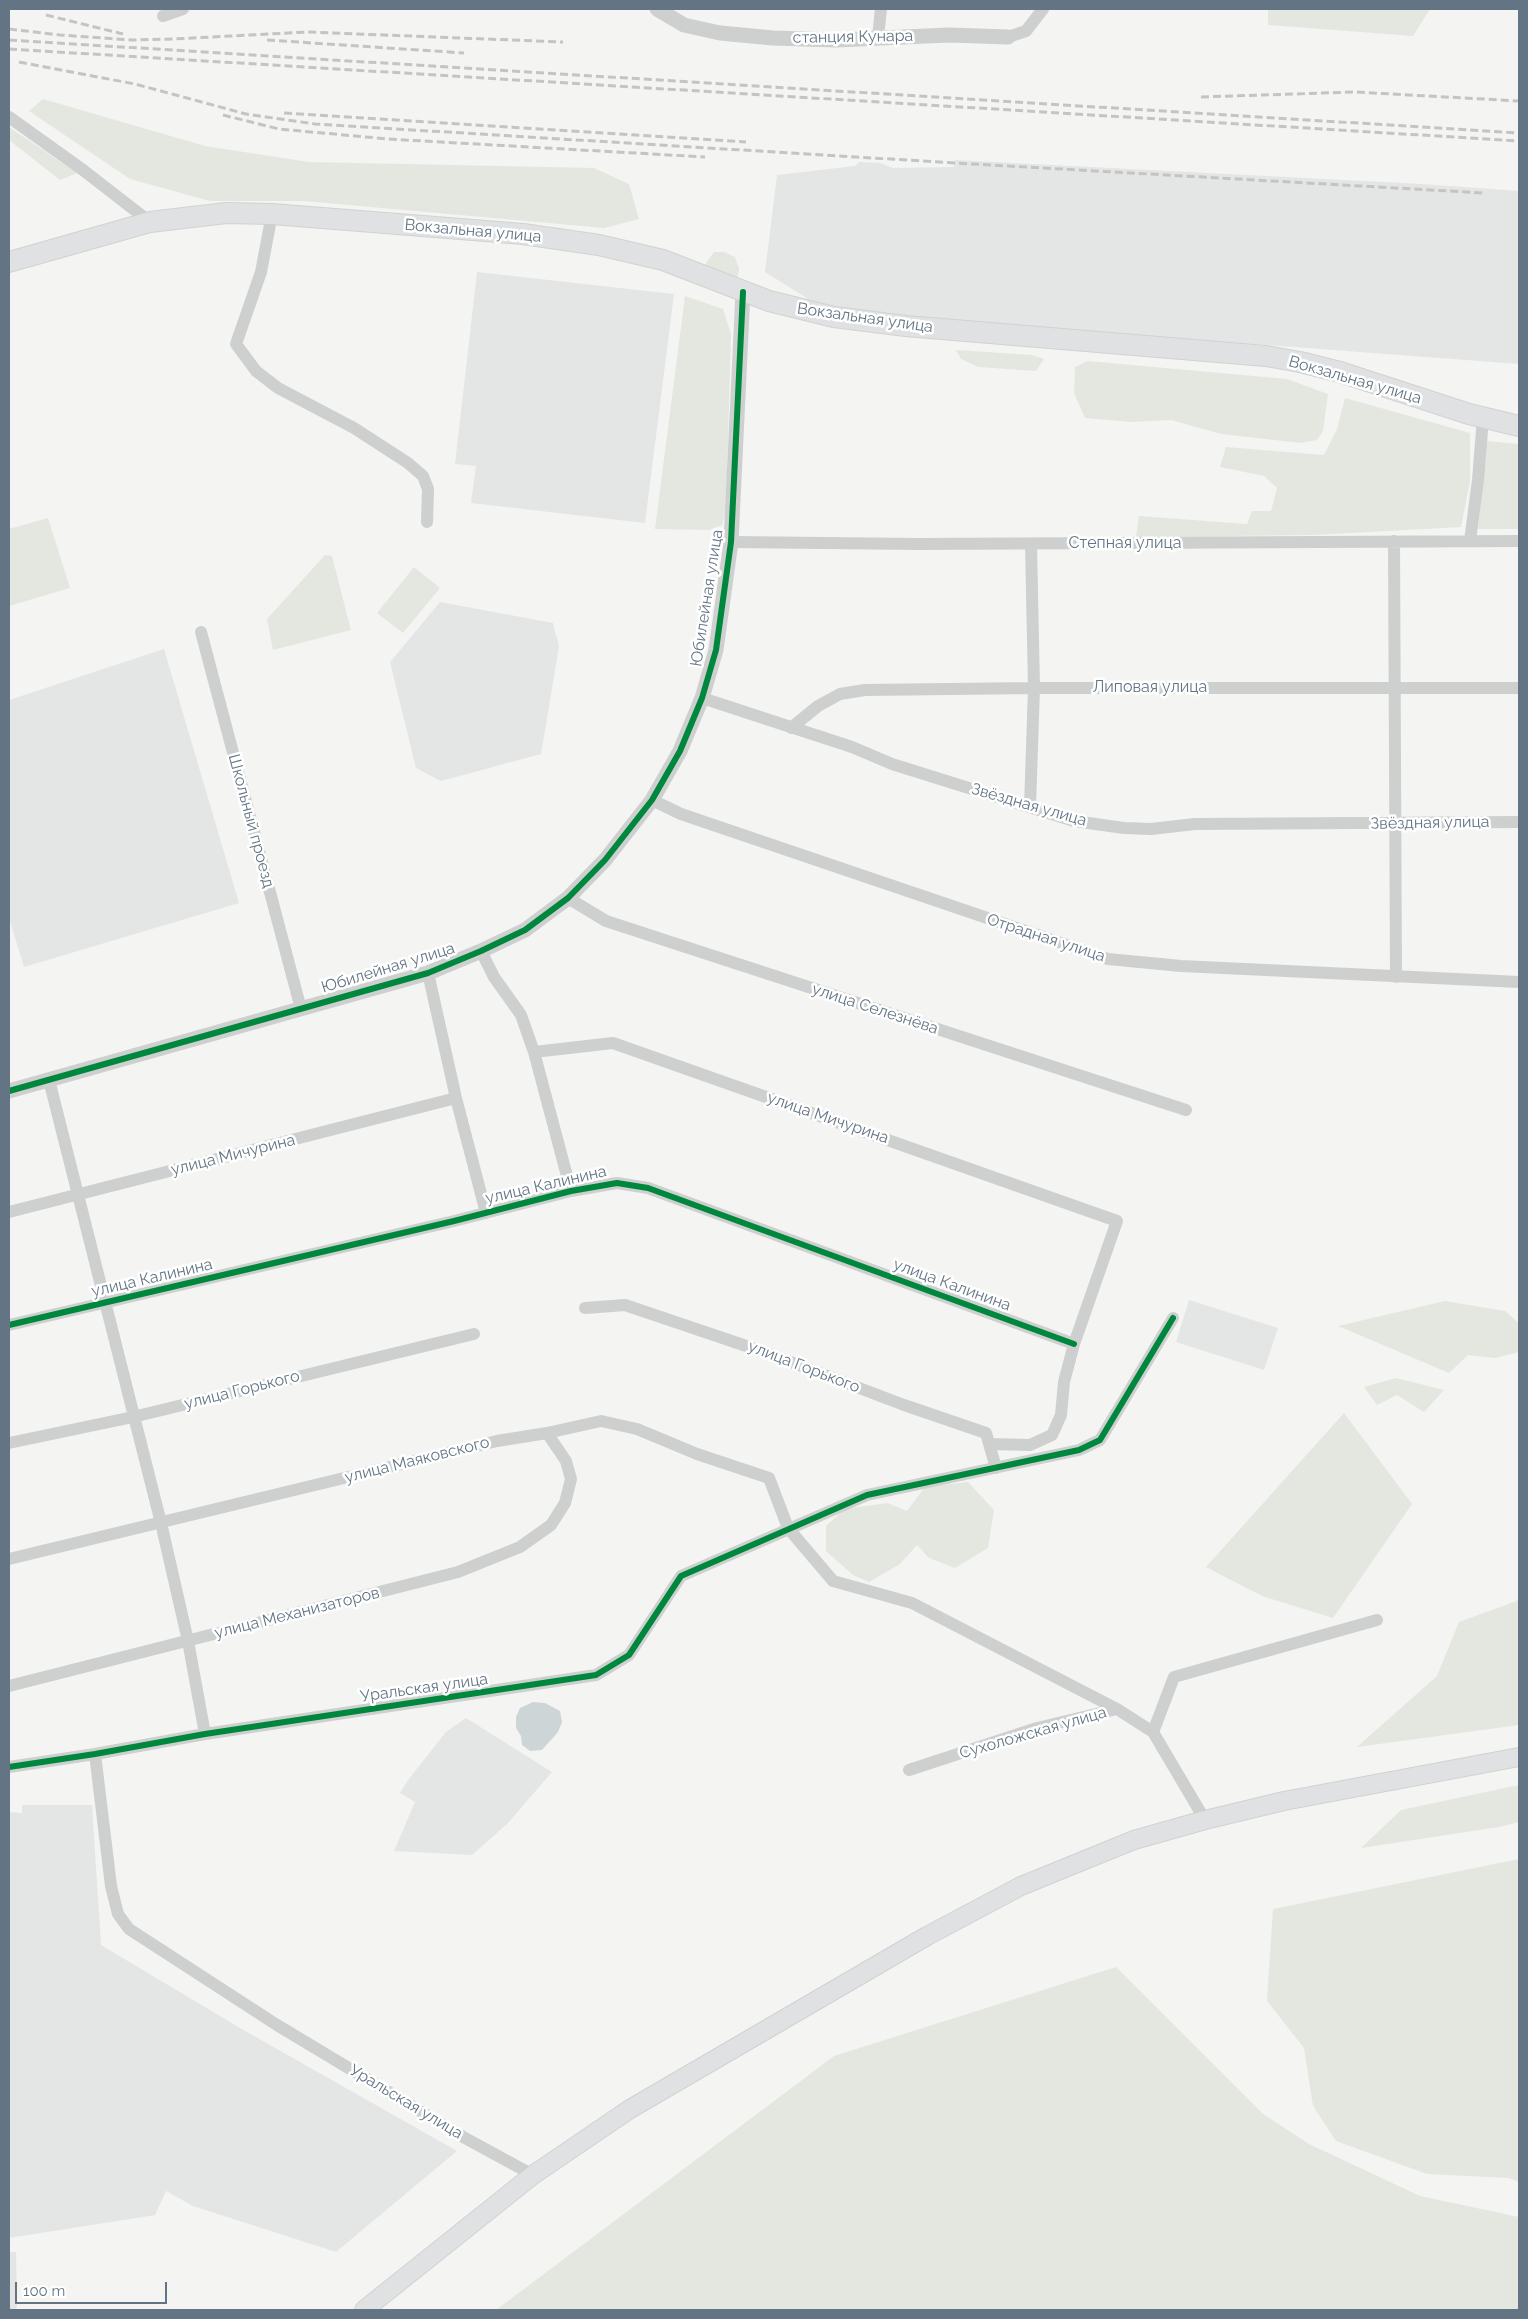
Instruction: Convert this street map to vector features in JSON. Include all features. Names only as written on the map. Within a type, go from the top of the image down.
[{"type":"main road","name":"Вокзальная улица","points":[[9,262],[150,222],[226,213],[272,214],[523,234],[599,245],[663,260],[743,292],[802,310],[906,326],[1266,356],[1300,362],[1482,418],[1519,426]]},
{"type":"main road","points":[[364,2310],[533,2175],[630,2109],[972,1910],[1022,1886],[1087,1857],[1134,1840],[1205,1820],[1284,1801],[1519,1757]]},
{"type":"street","points":[[163,16],[183,9]]},
{"type":"street","name":"станция Кунара","points":[[658,9],[684,26],[720,33],[836,40],[949,35],[1008,37],[1026,32],[1043,9]]},
{"type":"street","points":[[878,37],[881,9]]},
{"type":"street","points":[[9,117],[76,165],[150,222]]},
{"type":"street","points":[[272,214],[261,272],[236,344],[256,371],[278,388],[354,428],[408,463],[423,476],[428,489],[427,522]]},
{"type":"street","name":"Юбилейная улица","points":[[9,1092],[428,973],[481,952],[525,930],[568,898],[605,860],[652,800],[680,751],[702,698],[716,650],[731,542],[743,292]]},
{"type":"street","points":[[1470,541],[1478,480],[1482,418]]},
{"type":"street","name":"Степная улица","points":[[731,542],[1031,544],[1519,540]]},
{"type":"street","points":[[1394,541],[1397,824],[1396,977]]},
{"type":"street","points":[[1030,807],[1034,688],[1031,544]]},
{"type":"street","name":"Школьный проезд","points":[[201,632],[301,1009]]},
{"type":"street","name":"Липовая улица","points":[[792,728],[818,706],[840,694],[865,690],[1519,688]]},
{"type":"street","name":"Звёздная улица","points":[[702,698],[852,747],[892,764],[1074,821],[1124,828],[1151,829],[1195,824],[1519,822]]},
{"type":"street","name":"Отрадная улица","points":[[652,800],[681,814],[1108,959],[1181,966],[1519,982]]},
{"type":"street","name":"улица Селезнёва","points":[[568,898],[606,921],[1186,1110]]},
{"type":"street","points":[[481,952],[494,977],[521,1015],[534,1052],[570,1191]]},
{"type":"street","points":[[428,973],[456,1098],[486,1213]]},
{"type":"street","name":"улица Мичурина","points":[[534,1052],[613,1043],[1117,1221],[1074,1344]]},
{"type":"street","points":[[49,1080],[79,1194],[104,1304],[161,1523],[188,1641],[205,1734]]},
{"type":"street","name":"улица Мичурина","points":[[9,1212],[456,1098]]},
{"type":"street","name":"улица Калинина","points":[[9,1325],[486,1213],[570,1191],[616,1183],[648,1188],[1074,1344]]},
{"type":"street","name":"улица Горького","points":[[585,1308],[625,1305],[679,1322],[904,1405],[986,1432],[996,1468]]},
{"type":"street","name":"Уральская улица","points":[[9,1767],[205,1734],[596,1675],[629,1655],[681,1576],[867,1495],[1078,1450],[1100,1440],[1173,1318]]},
{"type":"street","name":"улица Горького","points":[[9,1444],[133,1417],[474,1334]]},
{"type":"street","points":[[989,1444],[1030,1445],[1052,1434],[1061,1414],[1064,1382],[1074,1344]]},
{"type":"street","name":"улица Маяковского","points":[[9,1559],[497,1441],[547,1434],[601,1421],[637,1428],[697,1454],[769,1478],[788,1528],[832,1581],[912,1604],[1117,1709]]},
{"type":"street","name":"улица Механизаторов","points":[[9,1686],[458,1572],[520,1547],[551,1525],[565,1503],[571,1479],[566,1461],[547,1434]]},
{"type":"street","points":[[1205,1820],[1153,1732],[1174,1677],[1377,1620]]},
{"type":"street","name":"Сухоложская улица","points":[[909,1770],[1037,1728],[1117,1709],[1153,1732]]},
{"type":"street","name":"Уральская улица","points":[[95,1754],[111,1886],[118,1914],[129,1929],[277,2025],[465,2138],[533,2175]]},
{"type":"shaded area","points":[[1268,9],[1430,9],[1413,36],[1268,25]]},
{"type":"shaded area","points":[[43,99],[205,146],[309,162],[594,168],[629,184],[639,219],[604,228],[304,201],[210,201],[130,179],[29,111]]},
{"type":"shaded area","points":[[9,127],[77,173],[60,180],[9,140]]},
{"type":"shaded area","points":[[955,160],[1422,184],[1519,191],[1519,364],[829,312],[765,272],[777,175],[855,166],[859,162],[880,163],[893,168],[954,167]]},
{"type":"shaded area","points":[[714,252],[724,252],[735,257],[739,269],[737,281],[704,266]]},
{"type":"shaded area","points":[[477,272],[674,294],[645,523],[471,503],[476,466],[455,464]]},
{"type":"shaded area","points":[[685,296],[723,309],[731,334],[726,511],[722,525],[709,530],[655,529]]},
{"type":"shaded area","points":[[956,350],[1032,355],[1044,359],[1036,371],[978,367],[961,359]]},
{"type":"shaded area","points":[[1088,361],[1287,379],[1328,394],[1323,431],[1317,440],[1301,443],[1221,434],[1171,420],[1132,422],[1085,418],[1074,393],[1075,367]]},
{"type":"shaded area","points":[[1345,398],[1470,433],[1470,481],[1461,527],[1314,535],[1136,537],[1139,516],[1247,524],[1252,511],[1271,511],[1277,488],[1264,476],[1220,467],[1226,447],[1324,455],[1337,429]]},
{"type":"shaded area","points":[[1487,441],[1519,444],[1519,529],[1478,529]]},
{"type":"shaded area","points":[[48,518],[70,588],[9,606],[9,529]]},
{"type":"shaded area","points":[[325,555],[332,556],[351,630],[273,650],[267,619]]},
{"type":"shaded area","points":[[414,567],[440,588],[403,633],[377,613]]},
{"type":"shaded area","points":[[440,602],[553,623],[559,646],[541,754],[441,781],[416,768],[390,662]]},
{"type":"shaded area","points":[[164,649],[239,903],[24,967],[9,918],[9,700]]},
{"type":"shaded area","points":[[1189,1300],[1278,1328],[1264,1370],[1176,1342]]},
{"type":"shaded area","points":[[1445,1301],[1505,1311],[1519,1323],[1519,1352],[1495,1358],[1468,1355],[1449,1373],[1338,1326]]},
{"type":"shaded area","points":[[1396,1378],[1444,1390],[1424,1412],[1397,1395],[1377,1405],[1364,1387]]},
{"type":"shaded area","points":[[1344,1413],[1412,1504],[1333,1618],[1262,1596],[1206,1567]]},
{"type":"shaded area","points":[[968,1482],[994,1510],[988,1548],[955,1568],[929,1558],[917,1545],[900,1564],[869,1582],[853,1575],[826,1551],[826,1526],[845,1509],[887,1503],[907,1511],[925,1487]]},
{"type":"shaded area","points":[[1519,1600],[1519,1725],[1357,1747],[1437,1676],[1459,1622]]},
{"type":"shaded area","points":[[533,1702],[545,1703],[560,1711],[562,1722],[558,1732],[542,1750],[530,1751],[522,1745],[521,1736],[516,1728],[516,1717],[520,1708]]},
{"type":"shaded area","points":[[466,1718],[552,1772],[508,1823],[472,1855],[394,1851],[415,1802],[400,1793],[446,1732]]},
{"type":"shaded area","points":[[1519,1785],[1519,1822],[1499,1827],[1361,1848],[1401,1810]]},
{"type":"shaded area","points":[[22,1805],[92,1805],[101,1945],[240,2028],[457,2151],[336,2252],[193,2206],[166,2191],[155,2215],[9,2238],[9,1812],[22,1813]]},
{"type":"shaded area","points":[[1519,1859],[1519,2182],[1508,2178],[1427,2174],[1336,2141],[1313,2106],[1304,2048],[1267,2001],[1273,1909]]},
{"type":"shaded area","points":[[1116,1967],[1263,2114],[1309,2144],[1420,2196],[1519,2217],[1519,2310],[496,2310],[834,2056]]},
{"type":"shaded area","points":[[9,2252],[16,2252],[17,2307],[15,2310],[9,2310]]},
{"type":"railway","points":[[46,15],[123,34]]},
{"type":"railway","points":[[9,29],[132,40],[307,32],[563,42]]},
{"type":"railway","points":[[9,40],[1519,133]]},
{"type":"railway","points":[[267,40],[464,53]]},
{"type":"railway","points":[[9,49],[1519,141]]},
{"type":"railway","points":[[19,62],[135,84],[246,114],[315,124],[1484,193]]},
{"type":"railway","points":[[1201,97],[1355,92],[1519,101]]},
{"type":"railway","points":[[284,113],[746,142]]},
{"type":"railway","points":[[223,115],[279,129],[388,139],[705,157]]},
{"type":"cycle path","points":[[9,1091],[428,973],[525,930],[568,898],[605,860],[652,800],[680,751],[702,698],[716,650],[731,542],[743,292]]},
{"type":"cycle path","points":[[9,1325],[454,1221],[571,1191],[617,1183],[648,1188],[1074,1344]]},
{"type":"cycle path","points":[[9,1767],[205,1734],[596,1675],[629,1655],[681,1576],[867,1495],[1079,1450],[1100,1440],[1173,1318]]}]
